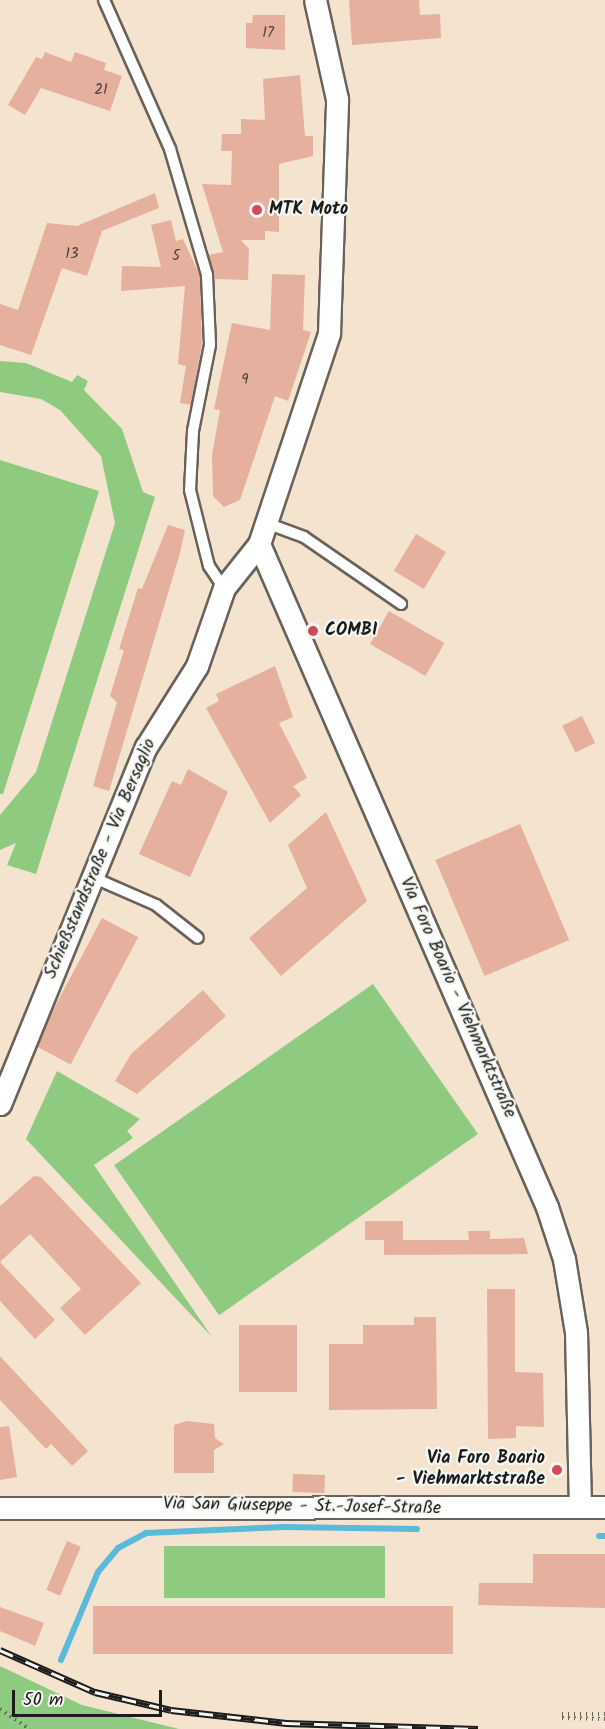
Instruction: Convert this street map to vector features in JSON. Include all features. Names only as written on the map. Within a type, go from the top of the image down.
[{"type":"street","name":"Schießstandstraße - Via Bersaglio","points":[[0,1104],[146,747],[197,666],[224,588],[259,544],[328,333],[337,99],[315,0]]},
{"type":"street","name":"Via Foro Boario - Viehmarktstraße","points":[[259,544],[548,1207],[564,1259],[576,1332],[580,1507]]},
{"type":"street","name":"Via San Giuseppe - St.-Josef-Straße","points":[[0,1508],[605,1507]]},
{"type":"lane","points":[[104,0],[170,149],[207,275],[210,345],[193,430],[190,490],[209,566],[224,588]]},
{"type":"lane","points":[[266,523],[304,537],[401,604]]},
{"type":"lane","points":[[92,877],[156,905],[198,938]]},
{"type":"path","points":[[0,1710],[30,1729]]},
{"type":"path","points":[[562,1716],[605,1716]]},
{"type":"green space","points":[[0,361],[26,363],[72,382],[77,375],[88,381],[84,390],[122,429],[143,492],[155,497],[36,874],[7,865],[16,843],[0,850],[0,815],[36,772],[115,523],[101,456],[60,410],[41,399],[0,392]]},
{"type":"green space","points":[[0,460],[99,491],[3,794],[0,794]]},
{"type":"green space","points":[[373,984],[478,1134],[219,1315],[114,1165]]},
{"type":"green space","points":[[57,1071],[140,1119],[127,1131],[133,1138],[94,1165],[212,1337],[26,1139]]},
{"type":"green space","points":[[164,1546],[385,1546],[385,1598],[164,1598]]},
{"type":"green space","points":[[0,1666],[82,1705],[179,1729],[0,1729]]},
{"type":"building","points":[[349,0],[419,0],[420,15],[440,14],[441,38],[352,45]]},
{"type":"building","points":[[253,15],[285,15],[285,50],[246,48],[246,23],[252,23]]},
{"type":"building","points":[[45,52],[71,62],[75,52],[106,63],[104,70],[122,76],[110,111],[41,88],[25,115],[8,105],[36,57],[42,59]]},
{"type":"building","points":[[300,75],[305,136],[313,136],[313,156],[279,164],[279,232],[265,231],[265,240],[241,240],[249,249],[248,280],[215,279],[209,255],[223,252],[202,184],[231,185],[232,151],[221,151],[222,134],[241,134],[241,119],[265,120],[263,79]]},
{"type":"building","points":[[155,193],[159,208],[102,231],[87,276],[62,268],[31,355],[0,345],[0,304],[18,310],[47,223],[77,226]]},
{"type":"building","points":[[171,220],[176,241],[183,239],[200,276],[202,344],[191,405],[180,403],[186,366],[178,364],[185,286],[121,291],[122,266],[161,267],[151,225]]},
{"type":"building","points":[[272,274],[305,275],[303,330],[311,332],[288,401],[275,396],[240,500],[224,507],[213,496],[212,455],[220,410],[214,409],[232,323],[270,330]]},
{"type":"building","points":[[168,525],[185,530],[180,553],[109,791],[93,786],[117,702],[110,696],[124,650],[119,649],[138,588],[142,589]]},
{"type":"building","points":[[416,534],[446,552],[424,589],[394,571]]},
{"type":"building","points":[[389,611],[444,643],[425,676],[370,644]]},
{"type":"building","points":[[275,666],[293,717],[279,723],[307,778],[293,786],[301,795],[270,823],[206,708],[219,701],[216,694]]},
{"type":"building","points":[[582,716],[595,743],[575,753],[562,726]]},
{"type":"building","points":[[188,769],[228,792],[190,877],[139,854],[172,781],[181,785]]},
{"type":"building","points":[[326,812],[367,901],[281,976],[249,938],[307,888],[288,845]]},
{"type":"building","points":[[520,824],[569,940],[485,976],[435,860]]},
{"type":"building","points":[[102,918],[138,937],[71,1064],[34,1045]]},
{"type":"building","points":[[203,990],[226,1016],[137,1094],[115,1081],[131,1054]]},
{"type":"building","points":[[34,1176],[41,1177],[141,1283],[85,1335],[60,1308],[81,1289],[30,1234],[0,1262],[0,1206]]},
{"type":"building","points":[[365,1221],[403,1221],[403,1240],[469,1240],[468,1231],[490,1231],[490,1239],[524,1238],[528,1254],[384,1255],[384,1240],[365,1240]]},
{"type":"building","points":[[0,1262],[55,1320],[35,1339],[0,1301]]},
{"type":"building","points":[[487,1289],[515,1289],[515,1372],[543,1373],[544,1427],[516,1426],[516,1438],[488,1439]]},
{"type":"building","points":[[414,1317],[436,1317],[437,1409],[329,1410],[329,1344],[363,1344],[363,1325],[414,1325]]},
{"type":"building","points":[[239,1325],[297,1325],[297,1392],[239,1392]]},
{"type":"building","points":[[0,1356],[88,1451],[72,1466],[51,1444],[46,1449],[0,1400]]},
{"type":"building","points":[[187,1421],[214,1424],[215,1438],[224,1444],[214,1450],[214,1473],[174,1473],[174,1425]]},
{"type":"building","points":[[9,1426],[17,1477],[0,1480],[0,1427]]},
{"type":"building","points":[[293,1474],[325,1475],[324,1493],[292,1492]]},
{"type":"building","points":[[67,1541],[81,1547],[60,1596],[46,1590]]},
{"type":"building","points":[[533,1554],[605,1554],[605,1608],[478,1605],[479,1583],[533,1583]]},
{"type":"building","points":[[93,1606],[453,1606],[453,1654],[93,1654]]},
{"type":"building","points":[[0,1607],[44,1623],[35,1646],[0,1631]]},
{"type":"waterway","points":[[61,1660],[98,1572],[118,1548],[146,1533],[285,1527],[417,1529]]},
{"type":"waterway","points":[[599,1536],[605,1536]]},
{"type":"railway","points":[[0,1650],[95,1692],[171,1710],[286,1723],[478,1729]]},
{"type":"place","name":"MTK Moto","points":[[257,210]]},
{"type":"place","name":"COMBI","points":[[313,631]]},
{"type":"place","name":"Via Foro Boario - Viehmarktstraße","points":[[557,1470]]}]
